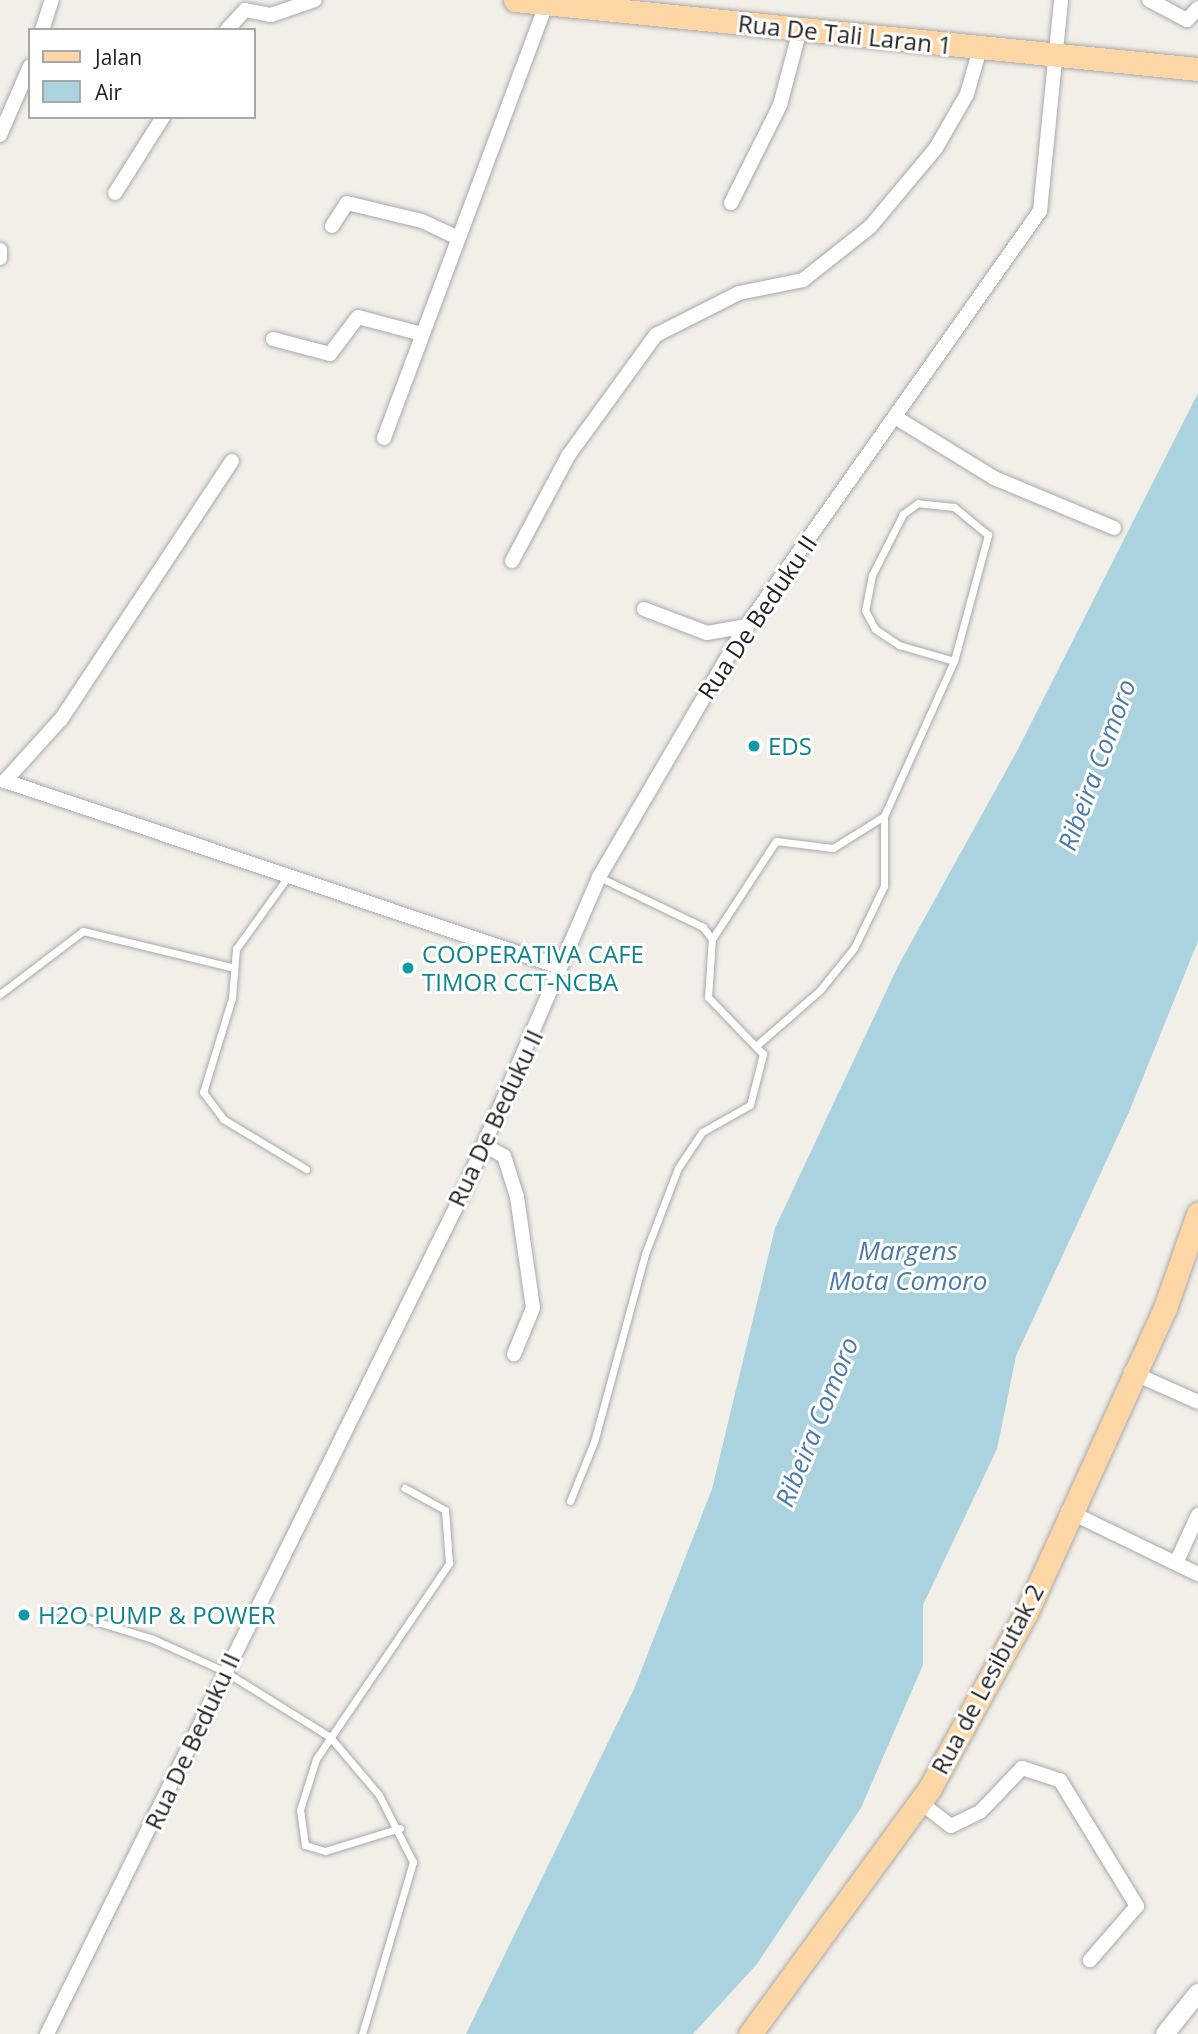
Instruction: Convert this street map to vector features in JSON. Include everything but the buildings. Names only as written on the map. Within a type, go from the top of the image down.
[{"type":"main road","name":"Rua De Tali Laran 1","points":[[515,0],[548,1],[980,49],[1187,68]]},
{"type":"main road","name":"Rua de Lesibutak 2","points":[[750,2034],[920,1802],[1026,1613],[1068,1511],[1131,1373],[1165,1308],[1198,1214]]},
{"type":"street","points":[[43,28],[52,0]]},
{"type":"street","points":[[229,28],[245,10],[271,15],[314,0]]},
{"type":"street","points":[[1059,57],[1061,0]]},
{"type":"street","points":[[1149,0],[1187,20],[1198,8]]},
{"type":"street","points":[[384,438],[457,237],[548,1]]},
{"type":"street","points":[[730,204],[780,105],[800,30]]},
{"type":"street","points":[[512,561],[568,456],[656,335],[739,293],[803,280],[870,227],[936,148],[967,94],[980,49]]},
{"type":"street","name":"Rua De Beduku II","points":[[47,2034],[484,1145],[599,877],[747,626],[1040,211],[1059,57]]},
{"type":"street","points":[[0,135],[28,71]]},
{"type":"street","points":[[115,193],[162,119]]},
{"type":"street","points":[[332,226],[347,203],[422,221],[457,237]]},
{"type":"street","points":[[0,250],[0,258]]},
{"type":"street","points":[[273,339],[330,354],[358,317],[422,334]]},
{"type":"street","points":[[895,417],[994,478],[1114,528]]},
{"type":"street","points":[[232,461],[61,719],[3,785],[560,967]]},
{"type":"street","points":[[644,609],[707,633],[747,626]]},
{"type":"street","points":[[484,1145],[504,1156],[517,1197],[533,1308],[514,1354]]},
{"type":"street","points":[[1131,1373],[1198,1402]]},
{"type":"street","points":[[1068,1511],[1198,1574]]},
{"type":"street","points":[[1175,1563],[1198,1515]]},
{"type":"street","points":[[920,1802],[951,1826],[980,1812],[1022,1768],[1060,1780],[1137,1906],[1090,1960]]},
{"type":"street","points":[[1165,2034],[1198,1993]]},
{"type":"lane","points":[[757,1045],[820,990],[853,948],[884,886],[884,816],[954,661],[988,535],[954,507],[918,503],[903,514],[872,575],[864,610],[875,629],[899,645],[954,661]]},
{"type":"lane","points":[[570,1501],[594,1442],[641,1267],[678,1168],[702,1132],[750,1105],[761,1066],[757,1045],[708,997],[712,939],[776,841],[833,848],[884,816]]},
{"type":"lane","points":[[599,877],[703,927],[712,939]]},
{"type":"lane","points":[[287,878],[236,949],[231,967],[232,998],[204,1083],[206,1102],[306,1169]]},
{"type":"lane","points":[[0,993],[83,931],[231,967]]},
{"type":"lane","points":[[400,1828],[326,1852],[305,1845],[300,1810],[306,1780],[330,1737],[449,1563],[445,1510],[405,1488]]},
{"type":"lane","points":[[56,1609],[153,1639],[224,1671],[330,1737],[400,1828],[413,1862],[362,2034]]},
{"type":"water","name":"Margens Mota Comoro","points":[[1198,393],[1198,941],[1129,1112],[1016,1356],[997,1449],[923,1605],[923,1665],[861,1808],[757,1964],[693,2034],[466,2034],[634,1689],[712,1489],[775,1228],[898,966],[1017,751]]},
{"type":"place","name":"EDS","points":[[754,746]]},
{"type":"place","name":"COOPERATIVA CAFE TIMOR CCT-NCBA","points":[[408,968]]},
{"type":"place","name":"H2O PUMP & POWER","points":[[24,1615]]},
{"type":"water label","name":"Ribeira Comoro","points":[[1097,765]]},
{"type":"water label","name":"Ribeira Comoro","points":[[817,1422]]}]
